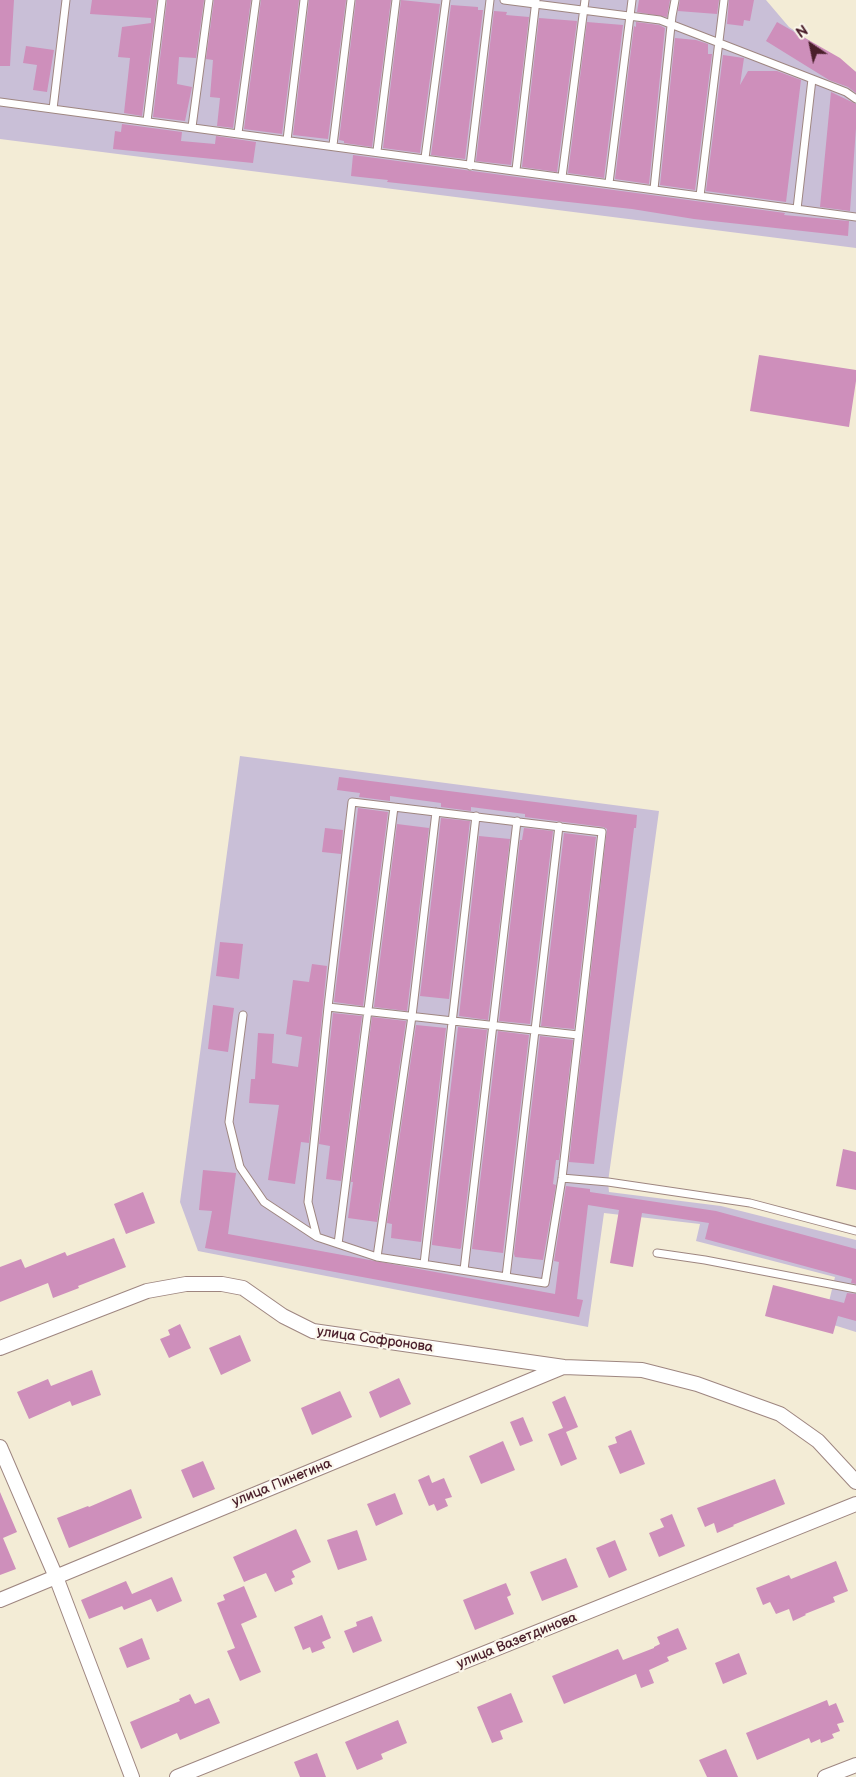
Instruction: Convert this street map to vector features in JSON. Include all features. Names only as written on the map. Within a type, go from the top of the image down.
[{"type":"street","name":"улица Софронова","points":[[0,1348],[148,1291],[186,1284],[222,1284],[243,1288],[282,1316],[313,1331],[564,1367],[642,1370],[697,1384],[780,1414],[818,1441],[856,1482]]},
{"type":"street","name":"улица Пинегина","points":[[0,1600],[564,1367]]},
{"type":"street","points":[[0,1447],[56,1577],[132,1777]]},
{"type":"street","name":"улица Вазетдинова","points":[[177,1777],[856,1504]]},
{"type":"street","points":[[825,1777],[856,1765]]},
{"type":"lane","points":[[53,109],[66,0]]},
{"type":"lane","points":[[147,121],[162,0]]},
{"type":"lane","points":[[192,127],[209,0]]},
{"type":"lane","points":[[238,133],[256,0]]},
{"type":"lane","points":[[287,140],[304,0]]},
{"type":"lane","points":[[333,145],[351,0]]},
{"type":"lane","points":[[377,152],[396,0]]},
{"type":"lane","points":[[425,158],[446,0]]},
{"type":"lane","points":[[470,165],[490,0]]},
{"type":"lane","points":[[504,0],[536,2],[660,20],[846,92],[856,99]]},
{"type":"lane","points":[[562,177],[585,0]]},
{"type":"lane","points":[[609,183],[632,0]]},
{"type":"lane","points":[[654,189],[675,0]]},
{"type":"lane","points":[[700,196],[724,0]]},
{"type":"lane","points":[[516,170],[536,2]]},
{"type":"lane","points":[[797,209],[812,79]]},
{"type":"lane","points":[[0,102],[333,145],[856,217]]},
{"type":"lane","points":[[243,1015],[229,1122],[240,1168],[264,1202],[317,1237],[377,1257],[545,1283],[562,1178],[602,832],[352,802],[328,1006],[308,1202],[317,1237]]},
{"type":"lane","points":[[338,1244],[394,807]]},
{"type":"lane","points":[[377,1257],[412,1016],[436,812]]},
{"type":"lane","points":[[424,1264],[476,816]]},
{"type":"lane","points":[[464,1270],[517,821]]},
{"type":"lane","points":[[506,1277],[559,826]]},
{"type":"lane","points":[[328,1006],[578,1036]]},
{"type":"lane","points":[[562,1178],[608,1182],[750,1203],[856,1232]]},
{"type":"lane","points":[[656,1254],[705,1260],[856,1289]]},
{"type":"shaded area","points":[[0,0],[766,0],[789,27],[856,72],[856,248],[0,139]]},
{"type":"shaded area","points":[[240,756],[659,811],[608,1182],[609,1192],[721,1206],[856,1240],[856,1332],[824,1322],[835,1277],[696,1241],[700,1224],[604,1213],[588,1327],[198,1251],[180,1202]]},
{"type":"building","points":[[0,0],[14,0],[10,66],[0,66]]},
{"type":"building","points":[[92,0],[157,0],[142,116],[124,113],[130,58],[118,57],[122,27],[151,23],[151,18],[90,14]]},
{"type":"building","points":[[167,0],[204,0],[196,58],[179,57],[177,84],[192,87],[185,121],[153,117]]},
{"type":"building","points":[[214,0],[251,0],[233,128],[217,126],[220,98],[210,97],[213,60],[206,59]]},
{"type":"building","points":[[261,0],[299,0],[282,134],[244,129]]},
{"type":"building","points":[[309,0],[346,0],[328,139],[293,135]]},
{"type":"building","points":[[356,0],[391,0],[372,147],[344,143],[344,141],[339,140]]},
{"type":"building","points":[[401,0],[440,4],[420,153],[383,148]]},
{"type":"building","points":[[639,0],[670,0],[667,17],[637,12]]},
{"type":"building","points":[[680,0],[719,0],[717,14],[678,11]]},
{"type":"building","points":[[729,0],[754,0],[750,21],[744,20],[743,26],[727,24]]},
{"type":"building","points":[[451,5],[478,7],[478,10],[483,10],[465,159],[431,155]]},
{"type":"building","points":[[494,11],[507,12],[506,15],[529,17],[511,165],[476,161]]},
{"type":"building","points":[[539,18],[577,21],[557,172],[522,167]]},
{"type":"building","points":[[587,22],[623,25],[604,178],[568,173]]},
{"type":"building","points":[[636,22],[659,25],[665,28],[649,184],[615,179]]},
{"type":"building","points":[[777,22],[840,58],[856,72],[856,93],[848,87],[829,80],[766,41]]},
{"type":"building","points":[[675,38],[696,40],[708,44],[708,54],[712,54],[695,190],[660,185]]},
{"type":"building","points":[[26,46],[54,50],[47,92],[33,90],[37,65],[23,63]]},
{"type":"building","points":[[723,55],[744,58],[740,85],[748,71],[777,71],[801,80],[786,202],[706,191]]},
{"type":"building","points":[[831,92],[856,104],[850,211],[820,207]]},
{"type":"building","points":[[122,124],[182,132],[181,141],[215,144],[216,136],[256,142],[253,163],[113,149],[115,131],[121,132]]},
{"type":"building","points":[[353,155],[785,213],[784,215],[849,221],[848,236],[694,219],[632,209],[387,182],[388,180],[351,176]]},
{"type":"building","points":[[759,355],[856,370],[849,427],[750,411]]},
{"type":"building","points":[[339,777],[637,815],[594,1164],[569,1162],[607,829],[525,817],[525,814],[471,807],[471,811],[441,807],[441,803],[390,796],[390,801],[359,797],[360,793],[337,790]]},
{"type":"building","points":[[358,808],[388,812],[363,1006],[334,1002]]},
{"type":"building","points":[[441,818],[470,821],[449,999],[420,996]]},
{"type":"building","points":[[397,824],[429,828],[407,1011],[374,1007]]},
{"type":"building","points":[[325,828],[343,830],[341,854],[322,852]]},
{"type":"building","points":[[524,828],[553,831],[530,1024],[499,1021],[520,840],[522,840]]},
{"type":"building","points":[[564,833],[596,837],[574,1029],[541,1026]]},
{"type":"building","points":[[479,836],[510,839],[488,1020],[459,1016]]},
{"type":"building","points":[[220,942],[243,944],[239,979],[216,976]]},
{"type":"building","points":[[312,964],[327,966],[309,1143],[301,1142],[295,1184],[268,1180],[279,1105],[249,1103],[251,1079],[255,1079],[258,1033],[274,1034],[272,1063],[298,1067],[302,1037],[286,1034],[293,980],[309,982]]},
{"type":"building","points":[[213,1005],[234,1008],[228,1052],[208,1049]]},
{"type":"building","points":[[333,1013],[362,1016],[341,1181],[326,1179],[330,1146],[319,1144]]},
{"type":"building","points":[[372,1017],[406,1021],[377,1222],[348,1218]]},
{"type":"building","points":[[416,1025],[446,1028],[421,1242],[391,1238],[392,1224],[387,1223]]},
{"type":"building","points":[[458,1027],[487,1030],[460,1249],[432,1245]]},
{"type":"building","points":[[498,1031],[529,1035],[503,1253],[472,1249]]},
{"type":"building","points":[[540,1036],[573,1040],[559,1160],[556,1160],[553,1184],[556,1185],[543,1260],[515,1257],[514,1254]]},
{"type":"building","points":[[843,1149],[856,1152],[856,1190],[836,1186]]},
{"type":"building","points":[[203,1170],[236,1173],[228,1234],[555,1294],[559,1262],[554,1261],[566,1186],[590,1189],[590,1192],[716,1211],[856,1249],[856,1284],[851,1283],[852,1279],[705,1239],[709,1223],[642,1213],[633,1267],[610,1263],[619,1210],[588,1205],[577,1299],[583,1300],[579,1317],[205,1248],[212,1211],[199,1210]]},
{"type":"building","points":[[143,1192],[155,1223],[126,1234],[114,1204]]},
{"type":"building","points":[[114,1238],[126,1267],[53,1298],[48,1283],[0,1302],[0,1267],[21,1259],[25,1268],[65,1252],[67,1256]]},
{"type":"building","points":[[773,1285],[844,1303],[847,1293],[856,1294],[856,1321],[838,1316],[833,1334],[765,1316]]},
{"type":"building","points":[[180,1324],[191,1348],[169,1358],[160,1339],[170,1335],[168,1330]]},
{"type":"building","points":[[240,1335],[251,1361],[221,1375],[209,1348]]},
{"type":"building","points":[[92,1370],[101,1395],[72,1406],[70,1401],[29,1419],[17,1392],[48,1379],[51,1386]]},
{"type":"building","points":[[399,1378],[411,1404],[380,1418],[369,1392]]},
{"type":"building","points":[[340,1391],[352,1417],[312,1435],[301,1408]]},
{"type":"building","points":[[565,1396],[578,1427],[566,1432],[577,1459],[561,1466],[548,1434],[563,1428],[552,1402]]},
{"type":"building","points":[[523,1417],[533,1441],[520,1446],[510,1422]]},
{"type":"building","points":[[631,1430],[645,1464],[620,1474],[608,1446],[617,1443],[615,1437]]},
{"type":"building","points":[[503,1441],[515,1470],[481,1484],[469,1456]]},
{"type":"building","points":[[203,1461],[215,1489],[193,1498],[181,1470]]},
{"type":"building","points":[[429,1475],[432,1483],[444,1478],[452,1497],[445,1499],[448,1506],[437,1511],[434,1504],[429,1506],[418,1480]]},
{"type":"building","points":[[775,1479],[785,1504],[717,1533],[714,1523],[705,1527],[697,1508]]},
{"type":"building","points":[[131,1489],[142,1518],[69,1548],[57,1518]]},
{"type":"building","points":[[0,1492],[17,1532],[3,1538],[16,1569],[0,1575]]},
{"type":"building","points":[[395,1493],[403,1514],[376,1526],[367,1504]]},
{"type":"building","points":[[672,1514],[685,1546],[659,1557],[649,1533],[664,1527],[660,1519]]},
{"type":"building","points":[[296,1529],[311,1562],[292,1571],[295,1577],[291,1579],[293,1584],[275,1592],[266,1573],[244,1582],[233,1557]]},
{"type":"building","points":[[357,1530],[367,1560],[338,1570],[327,1540]]},
{"type":"building","points":[[615,1540],[627,1570],[609,1578],[596,1548]]},
{"type":"building","points":[[566,1558],[578,1587],[542,1601],[530,1572]]},
{"type":"building","points":[[836,1561],[848,1591],[833,1597],[835,1602],[793,1621],[789,1609],[776,1614],[770,1602],[763,1605],[756,1588],[789,1575],[791,1579]]},
{"type":"building","points":[[172,1577],[182,1601],[157,1612],[151,1599],[124,1610],[122,1606],[89,1619],[81,1600],[126,1581],[132,1594]]},
{"type":"building","points":[[506,1583],[511,1595],[507,1597],[514,1614],[475,1630],[463,1600]]},
{"type":"building","points":[[244,1586],[257,1617],[241,1624],[261,1672],[240,1681],[227,1651],[235,1648],[217,1603],[225,1600],[223,1595]]},
{"type":"building","points":[[322,1615],[331,1638],[322,1642],[325,1648],[312,1653],[310,1647],[303,1650],[294,1627]]},
{"type":"building","points":[[372,1616],[382,1641],[353,1653],[344,1631],[357,1626],[356,1622]]},
{"type":"building","points":[[678,1628],[687,1649],[667,1657],[669,1661],[649,1670],[654,1683],[641,1688],[636,1674],[564,1704],[552,1676],[618,1649],[623,1660],[654,1648],[660,1644],[657,1637]]},
{"type":"building","points":[[142,1638],[150,1659],[127,1668],[119,1648]]},
{"type":"building","points":[[739,1653],[747,1674],[723,1684],[715,1663]]},
{"type":"building","points":[[511,1693],[523,1722],[500,1731],[503,1739],[492,1743],[477,1707]]},
{"type":"building","points":[[190,1694],[195,1704],[209,1698],[220,1723],[180,1740],[177,1733],[141,1749],[130,1722],[180,1701],[179,1699]]},
{"type":"building","points":[[827,1700],[829,1706],[836,1703],[844,1722],[837,1724],[840,1731],[832,1734],[834,1738],[821,1743],[820,1739],[811,1743],[809,1738],[757,1760],[746,1733]]},
{"type":"building","points":[[398,1720],[407,1743],[381,1754],[383,1759],[357,1770],[345,1742]]},
{"type":"building","points":[[726,1749],[738,1777],[707,1777],[699,1760]]},
{"type":"building","points":[[317,1753],[326,1777],[300,1777],[294,1762]]}]
